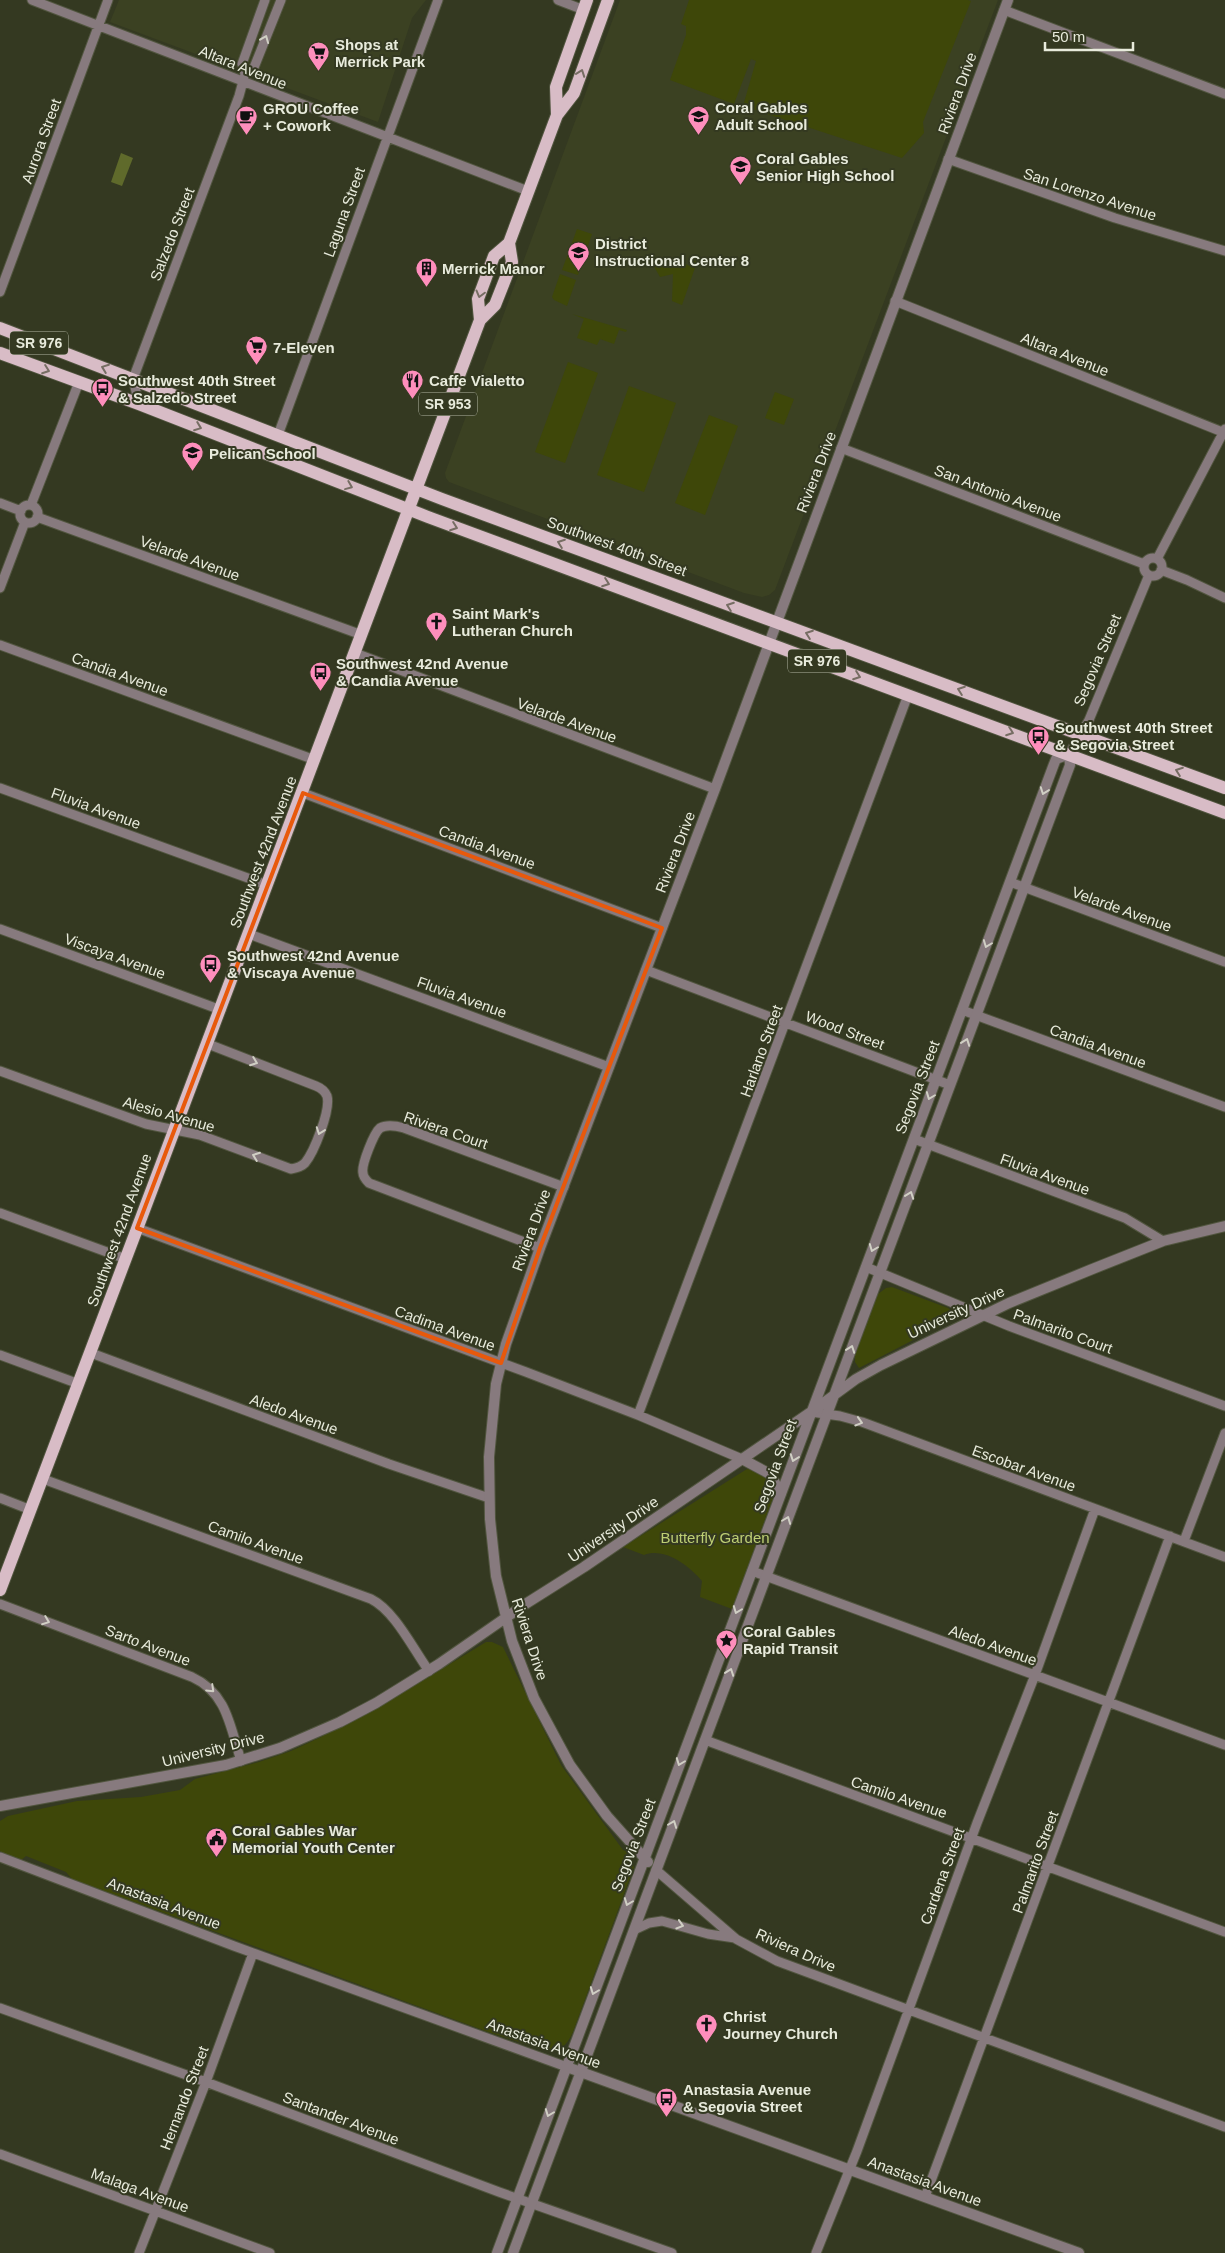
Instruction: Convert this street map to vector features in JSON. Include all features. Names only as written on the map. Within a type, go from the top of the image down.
[{"type":"main road","name":"Southwest 42nd Avenue","points":[[0,1590],[250,934],[480,320],[478,299],[494,256],[509,242],[557,115],[574,92],[608,0]]},
{"type":"main road","name":"Southwest 42nd Avenue","points":[[557,115],[556,87],[586,5]]},
{"type":"main road","name":"Southwest 42nd Avenue","points":[[480,320],[495,306],[512,262],[509,242]]},
{"type":"main road","name":"Southwest 40th Street","points":[[0,328],[416,489],[1225,788]]},
{"type":"main road","name":"SR 976","points":[[0,354],[139,404],[408,510],[1225,813]]},
{"type":"street","name":"Altara Avenue","points":[[32,0],[98,26],[244,78],[386,138],[528,192]]},
{"type":"street","name":"Aurora Street","points":[[0,292],[108,0]]},
{"type":"street","name":"Salzedo Street","points":[[244,78],[242,64],[265,0]]},
{"type":"street","name":"Salzedo Street","points":[[133,379],[244,78],[253,70],[281,0]]},
{"type":"street","name":"Laguna Street","points":[[278,435],[438,0]]},
{"type":"street","points":[[558,0],[586,5]]},
{"type":"street","points":[[1006,5],[1225,94]]},
{"type":"street","name":"Riviera Drive","points":[[1006,5],[508,1337],[495,1395],[490,1442],[489,1498],[494,1560],[506,1617],[529,1685],[560,1748],[593,1799],[644,1858],[736,1939],[760,1954],[785,1965],[1225,2127]]},
{"type":"street","name":"San Lorenzo Avenue","points":[[948,159],[1115,218],[1225,251]]},
{"type":"street","name":"Altara Avenue","points":[[895,301],[1224,431]]},
{"type":"street","points":[[133,379],[139,404]]},
{"type":"street","points":[[31,505],[79,382]]},
{"type":"street","points":[[1157,559],[1224,431]]},
{"type":"street","name":"San Antonio Avenue","points":[[841,448],[1144,564]]},
{"type":"street","points":[[0,503],[20,511]]},
{"type":"street","points":[[20,511],[26,505],[31,505],[36,509],[37,517],[33,522],[25,522]]},
{"type":"street","points":[[20,511],[21,517],[25,522]]},
{"type":"street","name":"Velarde Avenue","points":[[37,517],[362,635]]},
{"type":"street","points":[[0,588],[25,522]]},
{"type":"street","points":[[1149,559],[1157,559],[1161,564],[1161,570],[1156,576],[1149,575],[1145,572],[1144,564],[1149,559]]},
{"type":"street","points":[[1161,570],[1225,598]]},
{"type":"street","name":"Segovia Street","points":[[514,2253],[765,1576],[1025,887],[1070,765],[1069,754],[1081,734],[1149,575]]},
{"type":"street","name":"Candia Avenue","points":[[0,645],[315,760]]},
{"type":"street","name":"Velarde Avenue","points":[[355,653],[714,789]]},
{"type":"street","name":"Harlano Street","points":[[638,1416],[908,695]]},
{"type":"street","name":"Segovia Street","points":[[497,2253],[1056,759],[1069,754]]},
{"type":"street","name":"Fluvia Avenue","points":[[0,788],[267,885]]},
{"type":"street","name":"Candia Avenue","points":[[303,793],[662,928]]},
{"type":"street","name":"Velarde Avenue","points":[[1010,882],[1225,962]]},
{"type":"street","name":"Viscaya Avenue","points":[[0,929],[221,1010]]},
{"type":"street","name":"Fluvia Avenue","points":[[250,934],[609,1067]]},
{"type":"street","name":"Wood Street","points":[[646,970],[950,1084]]},
{"type":"street","name":"Candia Avenue","points":[[962,1010],[1225,1108]]},
{"type":"street","name":"Alesio Avenue","points":[[0,1071],[146,1124],[200,1135],[291,1169],[302,1166],[310,1154],[328,1106],[326,1094],[316,1086],[208,1044]]},
{"type":"street","name":"Riviera Court","points":[[540,1248],[373,1186],[367,1181],[362,1172],[372,1142],[379,1129],[396,1126],[564,1187]]},
{"type":"street","name":"Fluvia Avenue","points":[[914,1139],[1125,1218],[1163,1242]]},
{"type":"street","points":[[0,1213],[126,1259]]},
{"type":"street","name":"University Drive","points":[[4,1806],[213,1768],[280,1748],[340,1722],[429,1671],[811,1412],[856,1379],[896,1356],[1044,1288],[1163,1242],[1225,1226]]},
{"type":"street","name":"Cadima Avenue","points":[[137,1228],[501,1363],[742,1459]]},
{"type":"street","name":"Palmarito Court","points":[[866,1267],[984,1316],[1225,1406]]},
{"type":"street","name":"Aledo Avenue","points":[[91,1353],[389,1464],[489,1498]]},
{"type":"street","points":[[0,1355],[79,1384]]},
{"type":"street","name":"Escobar Avenue","points":[[811,1412],[862,1422],[1225,1557]]},
{"type":"street","points":[[1184,1541],[1225,1433]]},
{"type":"street","points":[[742,1459],[761,1467],[770,1474],[781,1494]]},
{"type":"street","name":"Camilo Avenue","points":[[43,1479],[371,1599],[379,1603],[390,1614],[429,1671]]},
{"type":"street","points":[[0,1498],[31,1510]]},
{"type":"street","name":"Cardena Street","points":[[816,2253],[972,1837],[1035,1676],[1095,1509]]},
{"type":"street","name":"Palmarito Street","points":[[925,2197],[1170,1536]]},
{"type":"street","name":"Aledo Avenue","points":[[752,1571],[1225,1745]]},
{"type":"street","name":"Sarto Avenue","points":[[0,1604],[192,1676],[207,1685],[220,1699],[240,1761]]},
{"type":"street","name":"Camilo Avenue","points":[[705,1740],[1225,1932]]},
{"type":"street","points":[[0,1814],[4,1806]]},
{"type":"street","name":"Anastasia Avenue","points":[[0,1857],[253,1953],[1079,2253]]},
{"type":"street","points":[[634,1930],[649,1923],[662,1921],[708,1934],[736,1939]]},
{"type":"street","name":"Hernando Street","points":[[139,2253],[206,2082],[253,1953]]},
{"type":"street","name":"Santander Avenue","points":[[0,2008],[672,2253]]},
{"type":"street","name":"Malaga Avenue","points":[[0,2154],[270,2253]]},
{"type":"highlighted area","points":[[303,793],[662,928],[540,1248],[501,1363],[137,1228]]},
{"type":"shaded area","name":"Shops at Merrick Park","points":[[119,0],[426,0],[412,18],[378,122],[110,22]]},
{"type":"shaded area","name":"Coral Gables Senior High School","points":[[620,0],[998,0],[775,590],[769,595],[762,597],[744,593],[449,482],[446,478],[445,473]]},
{"type":"shaded area","points":[[121,153],[133,158],[122,186],[111,182]]},
{"type":"green space","points":[[689,0],[971,1],[923,122],[924,133],[902,158],[743,106],[756,61],[751,59],[734,104],[670,80],[686,35],[686,26],[681,24]]},
{"type":"green space","points":[[577,229],[592,234],[578,275],[562,270]]},
{"type":"green space","points":[[649,255],[675,266],[681,262],[690,266],[692,260],[697,262],[682,305],[672,301],[673,274],[660,277],[651,261],[668,268],[669,264],[648,257]]},
{"type":"green space","points":[[560,274],[576,280],[567,306],[554,300],[552,297]]},
{"type":"green space","points":[[572,314],[627,330],[626,332],[619,330],[614,344],[600,339],[597,345],[577,338],[584,319]]},
{"type":"green space","points":[[568,362],[598,373],[565,463],[535,452]]},
{"type":"green space","points":[[629,386],[676,403],[644,492],[597,475]]},
{"type":"green space","points":[[775,392],[794,399],[784,425],[765,418]]},
{"type":"green space","points":[[709,415],[738,426],[705,515],[675,503]]},
{"type":"green space","points":[[892,1287],[948,1308],[953,1312],[954,1316],[948,1322],[859,1368],[855,1362],[855,1355],[878,1294],[886,1288]]},
{"type":"green space","name":"Butterfly Garden","points":[[747,1469],[761,1474],[768,1481],[774,1495],[732,1609],[700,1597],[702,1581],[676,1559],[652,1553],[644,1555],[623,1547]]},
{"type":"green space","points":[[486,1642],[492,1642],[503,1647],[561,1765],[623,1850],[628,1852],[634,1867],[573,2032],[564,2046],[559,2049],[547,2051],[491,2033],[72,1879],[66,1872],[26,1856],[20,1861],[6,1856],[0,1851],[0,1821],[8,1816],[77,1801],[141,1797],[180,1790],[195,1779],[259,1762],[291,1751],[321,1737],[409,1689]]},
{"type":"place","name":"Shops at Merrick Park","points":[[319,72]]},
{"type":"place","name":"Coral Gables Adult School","points":[[699,135]]},
{"type":"place","name":"GROU Coffee + Cowork","points":[[247,136]]},
{"type":"place","name":"Coral Gables Senior High School","points":[[740,186]]},
{"type":"place","name":"District Instructional Center 8","points":[[579,271]]},
{"type":"place","name":"Merrick Manor","points":[[426,287]]},
{"type":"place","name":"7-Eleven","points":[[257,366]]},
{"type":"place","name":"Caffe Vialetto","points":[[413,399]]},
{"type":"place","name":"Southwest 40th Street & Salzedo Street","points":[[102,408]]},
{"type":"place","name":"Pelican School","points":[[193,472]]},
{"type":"place","name":"Saint Mark's Lutheran Church","points":[[436,641]]},
{"type":"place","name":"Southwest 42nd Avenue & Candia Avenue","points":[[320,691]]},
{"type":"place","name":"Southwest 40th Street & Segovia Street","points":[[1039,755]]},
{"type":"place","name":"Southwest 42nd Avenue & Viscaya Avenue","points":[[211,983]]},
{"type":"place","name":"Coral Gables Rapid Transit","points":[[727,1659]]},
{"type":"place","name":"Coral Gables War Memorial Youth Center","points":[[216,1858]]},
{"type":"place","name":"Christ Journey Church","points":[[707,2044]]},
{"type":"place","name":"Anastasia Avenue & Segovia Street","points":[[667,2117]]}]
